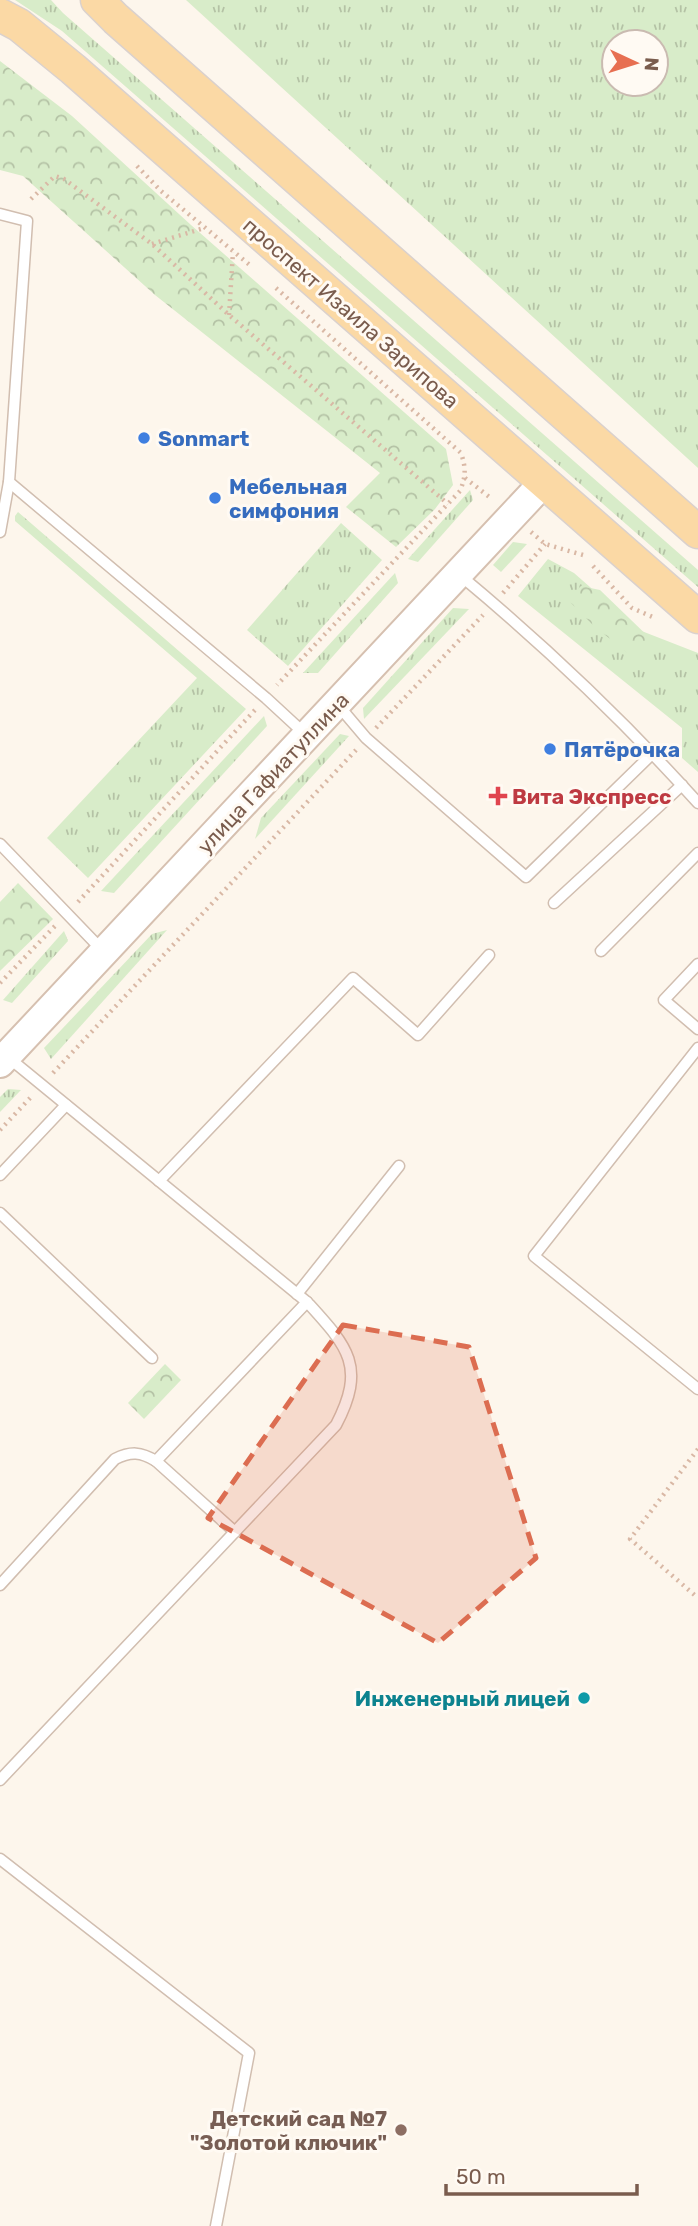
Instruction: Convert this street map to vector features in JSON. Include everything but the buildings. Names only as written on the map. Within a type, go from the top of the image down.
[{"type":"main road","points":[[97,0],[698,532]]},
{"type":"main road","name":"проспект Изаила Зарипова","points":[[0,15],[19,25],[73,69],[698,617]]},
{"type":"street","name":"улица Гафиатуллина","points":[[3,1059],[338,705],[544,482]]},
{"type":"lane","points":[[0,214],[27,221],[0,532]]},
{"type":"lane","points":[[4,485],[266,698],[307,737]]},
{"type":"lane","points":[[458,573],[494,603],[653,753],[698,803]]},
{"type":"lane","points":[[338,705],[366,738],[526,877],[653,753]]},
{"type":"lane","points":[[554,903],[682,785]]},
{"type":"lane","points":[[0,844],[104,952]]},
{"type":"lane","points":[[601,951],[698,853]]},
{"type":"lane","points":[[159,1181],[353,978],[418,1035],[488,955]]},
{"type":"lane","points":[[698,964],[664,1000],[698,1029]]},
{"type":"lane","points":[[698,1048],[534,1256],[698,1389]]},
{"type":"lane","points":[[0,1780],[336,1425],[347,1405],[351,1388],[351,1369],[340,1339],[307,1302],[42,1085],[3,1059]]},
{"type":"lane","points":[[0,1175],[66,1105]]},
{"type":"lane","points":[[297,1294],[398,1166]]},
{"type":"lane","points":[[0,1213],[152,1357]]},
{"type":"lane","points":[[156,1461],[307,1302]]},
{"type":"lane","points":[[0,1585],[115,1459],[134,1453],[145,1454],[156,1461],[235,1532]]},
{"type":"lane","points":[[0,1859],[249,2053],[216,2226]]},
{"type":"path","points":[[31,199],[55,176],[64,179],[152,244],[229,315],[448,504]]},
{"type":"path","points":[[152,244],[205,227]]},
{"type":"path","points":[[229,315],[233,251]]},
{"type":"path","points":[[0,983],[68,914],[460,491],[466,478],[466,467],[461,453],[266,280]]},
{"type":"path","points":[[0,1130],[494,603],[545,544],[583,555],[632,608],[667,623]]},
{"type":"path","points":[[698,1449],[630,1539],[698,1598]]},
{"type":"highlighted area","points":[[343,1325],[469,1347],[536,1558],[438,1643],[208,1518]]},
{"type":"green space","points":[[15,0],[51,0],[698,570],[698,587],[62,31]]},
{"type":"green space","points":[[186,0],[698,0],[698,468]]},
{"type":"green space","points":[[0,61],[72,116],[191,225],[446,449],[453,485],[435,509],[396,547],[346,507],[380,473],[155,295],[23,176],[0,170]]},
{"type":"green space","points":[[470,490],[473,500],[418,562],[408,559]]},
{"type":"green space","points":[[18,512],[246,709],[88,878],[47,838],[197,678],[15,521]]},
{"type":"green space","points":[[341,523],[382,560],[288,666],[247,630]]},
{"type":"green space","points":[[513,542],[527,544],[501,572],[493,565]]},
{"type":"green space","points":[[548,559],[574,573],[639,630],[698,653],[698,772],[682,758],[682,728],[518,596]]},
{"type":"green space","points":[[395,573],[398,583],[318,673],[303,673]]},
{"type":"green space","points":[[581,586],[600,590],[657,645],[639,662],[594,626],[567,599]]},
{"type":"green space","points":[[453,608],[469,609],[364,719],[363,708]]},
{"type":"green space","points":[[264,716],[267,726],[114,893],[101,891]]},
{"type":"green space","points":[[340,734],[349,736],[255,839],[261,818]]},
{"type":"green space","points":[[18,883],[53,919],[0,971],[0,902]]},
{"type":"green space","points":[[167,930],[51,1059],[44,1048],[152,934]]},
{"type":"green space","points":[[64,931],[68,941],[12,1003],[3,1000]]},
{"type":"green space","points":[[8,1089],[21,1090],[0,1112],[0,1097]]},
{"type":"green space","points":[[165,1364],[181,1380],[144,1419],[128,1403]]},
{"type":"place","name":"Sonmart","points":[[144,438]]},
{"type":"place","name":"Мебельная симфония","points":[[215,498]]},
{"type":"place","name":"Пятёрочка","points":[[550,749]]},
{"type":"place","name":"Вита Экспресс","points":[[498,796]]},
{"type":"place","name":"Инженерный лицей","points":[[584,1698]]},
{"type":"place","name":"Детский сад №7 \"Золотой ключик\"","points":[[401,2130]]}]
